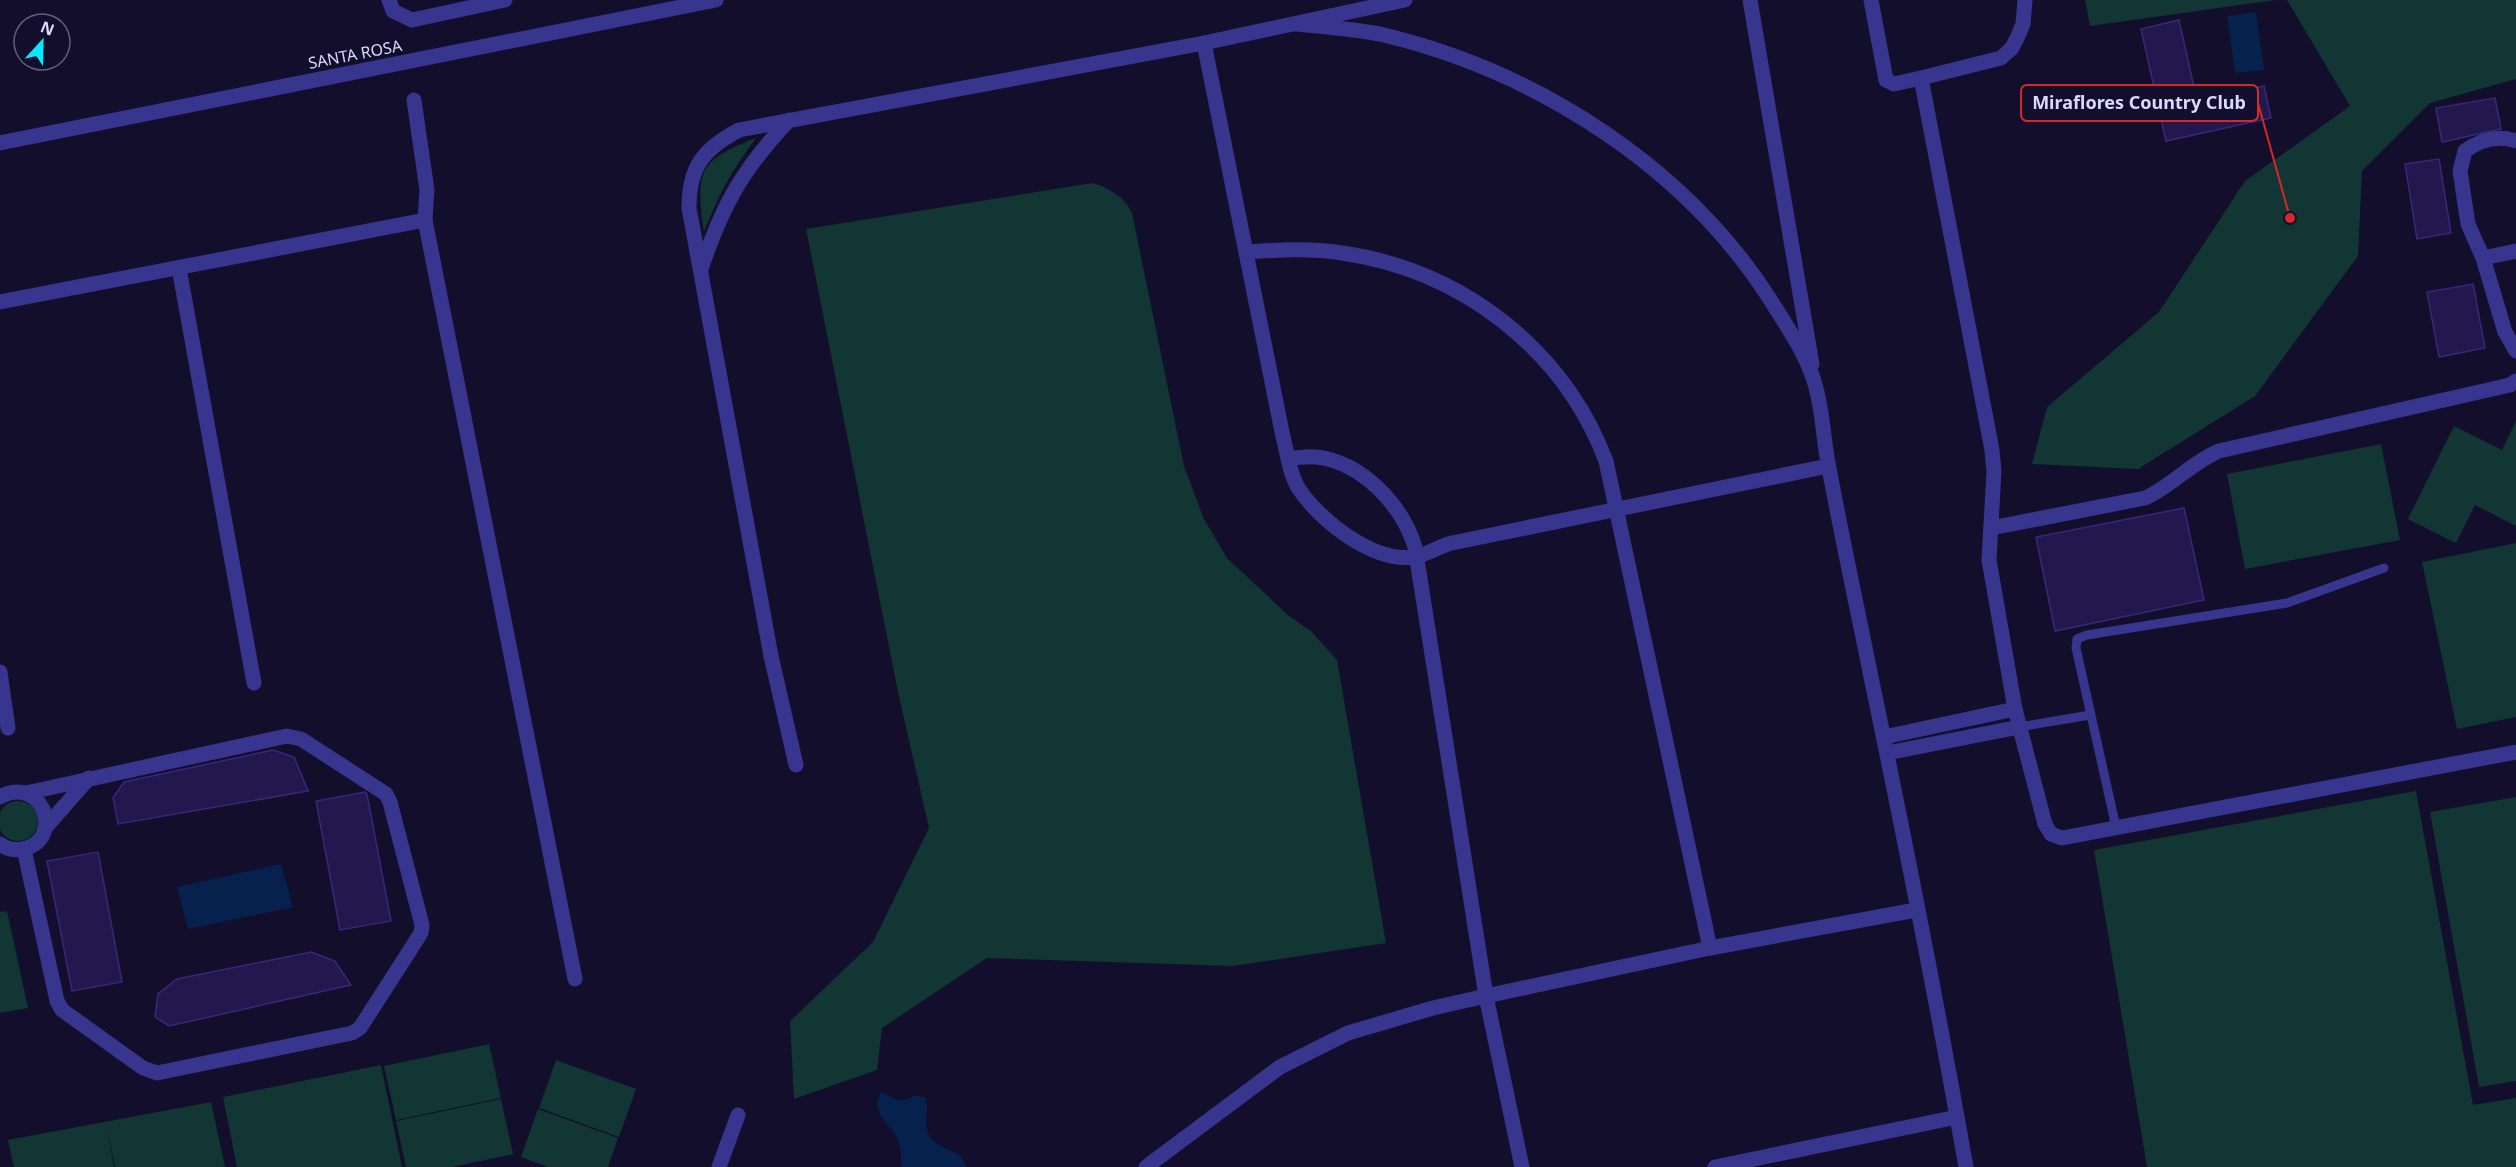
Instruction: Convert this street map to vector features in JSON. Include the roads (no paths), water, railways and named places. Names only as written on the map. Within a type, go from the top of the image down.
[{"type":"street","points":[[389,0],[393,11],[412,20],[505,0]]},
{"type":"street","name":"SANTA ROSA","points":[[0,143],[694,2],[716,0]]},
{"type":"street","points":[[796,765],[771,656],[688,208],[691,180],[700,160],[716,142],[739,130],[1204,43],[1405,0]]},
{"type":"street","points":[[1750,0],[1828,466],[1885,745],[1965,1167]]},
{"type":"street","points":[[1871,0],[1886,80],[1894,84],[2001,58],[2012,48],[2019,36],[2023,24],[2025,0]]},
{"type":"street","points":[[1296,24],[1382,35],[1453,55],[1549,99],[1604,133],[1647,164],[1689,201],[1732,247],[1759,282],[1791,333],[1815,382]]},
{"type":"street","points":[[1204,43],[1289,458],[1298,488],[1315,508],[1358,542],[1377,552],[1396,558],[1416,557],[1441,546],[1828,466]]},
{"type":"street","points":[[1921,78],[1992,450],[1994,471],[1989,560],[2014,709],[2045,825],[2051,834],[2062,837],[2516,752]]},
{"type":"street","points":[[414,100],[427,190],[425,220],[575,979]]},
{"type":"street","points":[[700,272],[715,227],[727,201],[758,153],[789,120]]},
{"type":"street","points":[[2516,141],[2499,138],[2478,142],[2465,150],[2460,171],[2468,224],[2483,258],[2505,332],[2516,351]]},
{"type":"street","points":[[0,302],[425,220]]},
{"type":"street","points":[[1246,252],[1293,249],[1342,253],[1393,264],[1439,280],[1478,302],[1519,335],[1571,391],[1594,429],[1606,461],[1710,948]]},
{"type":"street","points":[[2483,258],[2516,251]]},
{"type":"street","points":[[179,268],[254,683]]},
{"type":"street","points":[[1991,528],[2145,498],[2163,490],[2205,457],[2219,451],[2510,385],[2516,381]]},
{"type":"street","points":[[1289,458],[1316,457],[1334,461],[1364,477],[1388,498],[1409,528],[1416,557],[1486,996],[1522,1167]]},
{"type":"street","points":[[0,672],[8,728]]},
{"type":"street","points":[[1885,745],[2014,709]]},
{"type":"street","points":[[1885,745],[2019,727]]},
{"type":"street","points":[[0,797],[287,736],[301,739],[386,794],[422,925],[422,933],[360,1028],[352,1033],[157,1072],[143,1068],[62,1010],[57,1001],[24,849]]},
{"type":"street","points":[[0,844],[14,850],[24,849],[35,843],[45,828],[89,778]]},
{"type":"street","points":[[26,793],[34,797],[44,811],[45,828]]},
{"type":"street","points":[[1146,1167],[1280,1067],[1348,1033],[1415,1013],[1486,996],[1710,948],[1916,910]]},
{"type":"street","points":[[719,1167],[738,1115]]},
{"type":"street","points":[[1715,1167],[1744,1165],[1957,1117]]},
{"type":"lane","points":[[2116,827],[2076,648],[2077,639],[2087,635],[2288,603],[2384,567]]},
{"type":"lane","points":[[2019,727],[2090,715]]},
{"type":"water","points":[[2256,12],[2264,70],[2235,73],[2227,16]]},
{"type":"water","points":[[281,864],[293,907],[188,929],[177,887]]},
{"type":"water","points":[[881,1092],[898,1100],[906,1100],[915,1095],[926,1098],[927,1128],[930,1137],[934,1142],[960,1156],[966,1167],[902,1167],[897,1138],[877,1106]]},
{"type":"place","name":"Miraflores Country Club","points":[[2290,218]]}]
